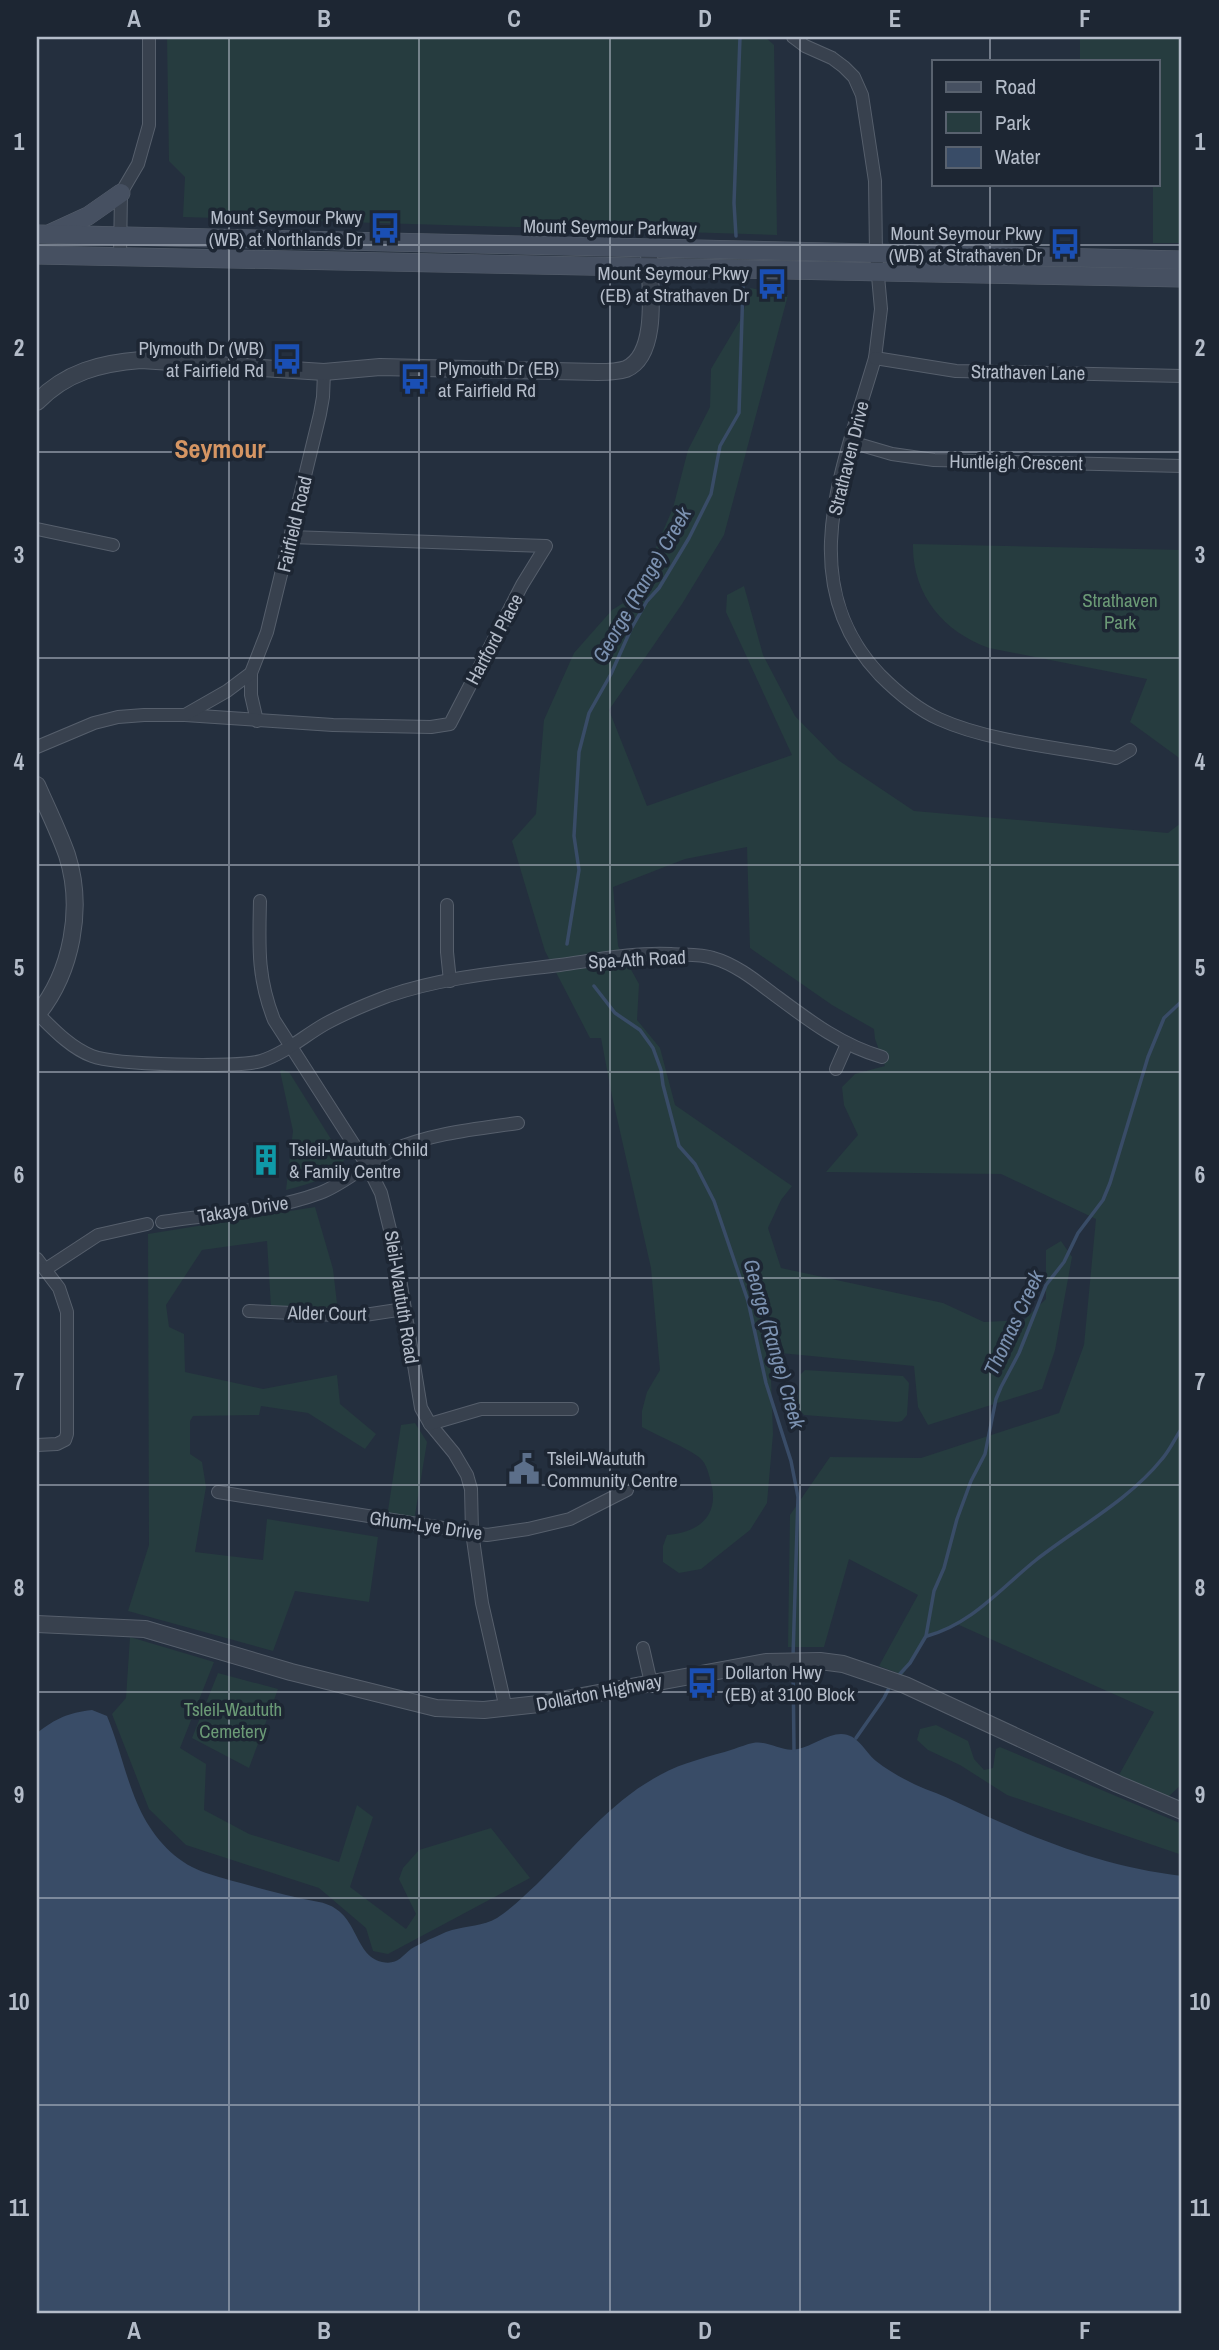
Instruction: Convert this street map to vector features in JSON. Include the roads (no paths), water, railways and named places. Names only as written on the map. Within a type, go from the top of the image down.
[{"type":"main road","points":[[42,234],[88,216],[121,193]]},
{"type":"main road","name":"Mount Seymour Parkway","points":[[42,234],[649,249],[1182,278]]},
{"type":"main road","name":"Mount Seymour Parkway","points":[[37,255],[649,269],[877,263],[1182,260]]},
{"type":"street","points":[[120,257],[121,193],[138,164],[147,137],[150,109],[149,37]]},
{"type":"street","name":"Strathaven Drive","points":[[793,37],[805,46],[832,58],[854,77],[862,95],[875,181],[881,309],[875,358],[834,508],[829,556],[838,604],[846,624],[866,659],[899,694],[939,719],[979,733],[1116,758],[1130,750]]},
{"type":"street","points":[[37,402],[53,387],[74,374],[113,362],[170,361],[324,372],[380,367],[586,372],[625,369],[638,360],[648,337],[649,249]]},
{"type":"street","name":"Strathaven Lane","points":[[875,358],[957,371],[1182,376]]},
{"type":"street","name":"Fairfield Road","points":[[257,721],[251,695],[251,673],[267,632],[291,537],[321,406],[324,372]]},
{"type":"street","name":"Huntleigh Crescent","points":[[851,442],[892,454],[934,460],[1182,466]]},
{"type":"street","points":[[37,528],[113,545]]},
{"type":"street","name":"Hartford Place","points":[[185,715],[257,721],[431,727],[450,724],[516,597],[547,546],[291,537]]},
{"type":"street","points":[[37,747],[93,723],[118,717],[185,715],[228,691],[251,673]]},
{"type":"street","points":[[37,785],[66,854],[75,907],[66,961],[52,993],[37,1015]]},
{"type":"street","name":"Sleil-Waututh Road","points":[[260,901],[261,977],[265,997],[274,1020],[367,1165],[381,1193],[388,1217],[419,1399],[429,1424],[454,1453],[467,1475],[471,1489],[472,1532],[482,1603],[506,1709]]},
{"type":"street","points":[[447,905],[450,981]]},
{"type":"street","name":"Spa-Ath Road","points":[[37,1015],[68,1042],[94,1057],[123,1063],[259,1062],[327,1023],[377,1001],[423,986],[615,957],[667,954],[714,958],[744,972],[847,1044],[882,1057]]},
{"type":"street","points":[[836,1069],[847,1044]]},
{"type":"street","name":"Takaya Drive","points":[[162,1222],[296,1201],[341,1183],[392,1151],[428,1137],[518,1123]]},
{"type":"street","points":[[37,1445],[57,1444],[65,1440],[69,1424],[67,1312],[59,1288],[41,1264],[98,1235],[147,1224]]},
{"type":"street","name":"Alder Court","points":[[248,1311],[349,1316],[404,1309]]},
{"type":"street","points":[[429,1424],[481,1409],[572,1409]]},
{"type":"street","name":"Ghum-Lye Drive","points":[[218,1492],[487,1535],[570,1519],[627,1490]]},
{"type":"street","name":"Dollarton Highway","points":[[37,1624],[145,1629],[402,1701],[457,1710],[506,1709],[766,1662],[820,1661],[843,1664],[905,1685],[1182,1811]]},
{"type":"street","points":[[643,1648],[651,1683]]},
{"type":"water","points":[[92,1710],[107,1716],[141,1813],[159,1840],[174,1855],[192,1867],[210,1874],[332,1907],[349,1923],[365,1951],[372,1958],[387,1963],[446,1932],[497,1918],[537,1884],[610,1811],[660,1775],[696,1760],[753,1743],[765,1743],[792,1750],[830,1736],[847,1735],[856,1740],[876,1761],[897,1775],[1008,1826],[1092,1857],[1182,1876],[1182,2313],[37,2313],[37,1733],[63,1717]]},
{"type":"waterway","name":"George (Range) Creek","points":[[736,236],[734,203],[740,37]]},
{"type":"waterway","name":"George (Range) Creek","points":[[567,944],[579,870],[574,836],[579,752],[589,713],[611,674],[631,629],[689,538],[711,494],[720,446],[739,413],[743,285]]},
{"type":"waterway","name":"George (Range) Creek","points":[[594,986],[615,1013],[640,1030],[653,1048],[679,1146],[695,1164],[714,1201],[748,1301],[766,1383],[791,1461],[798,1497],[793,1657]]},
{"type":"waterway","name":"Thomas Creek","points":[[898,1676],[910,1663],[926,1636],[934,1591],[944,1568],[957,1519],[971,1481],[985,1454],[1001,1387],[1019,1353],[1046,1285],[1064,1262],[1078,1233],[1103,1200],[1148,1057],[1164,1018],[1182,1001]]},
{"type":"waterway","points":[[927,1636],[972,1614],[1036,1560],[1134,1488],[1168,1452],[1182,1428]]},
{"type":"waterway","name":"George (Range) Creek","points":[[793,1665],[794,1750]]},
{"type":"waterway","points":[[856,1738],[891,1684]]},
{"type":"place","name":"Mount Seymour Pkwy (WB) at Northlands Dr","points":[[385,228]]},
{"type":"place","name":"Mount Seymour Pkwy (WB) at Strathaven Dr","points":[[1065,244]]},
{"type":"place","name":"Mount Seymour Pkwy (EB) at Strathaven Dr","points":[[772,284]]},
{"type":"place","name":"Plymouth Dr (WB) at Fairfield Rd","points":[[287,359]]},
{"type":"place","name":"Plymouth Dr (EB) at Fairfield Rd","points":[[415,379]]},
{"type":"place","name":"Tsleil-Waututh Child & Family Centre","points":[[266,1160]]},
{"type":"place","name":"Tsleil-Waututh Community Centre","points":[[524,1469]]},
{"type":"place","name":"Dollarton Hwy (EB) at 3100 Block","points":[[702,1683]]},
{"type":"district","name":"Seymour","points":[[220,449]]},
{"type":"park label","name":"Strathaven Park","points":[[1120,611]]},
{"type":"park label","name":"Tsleil-Waututh Cemetery","points":[[233,1720]]}]
